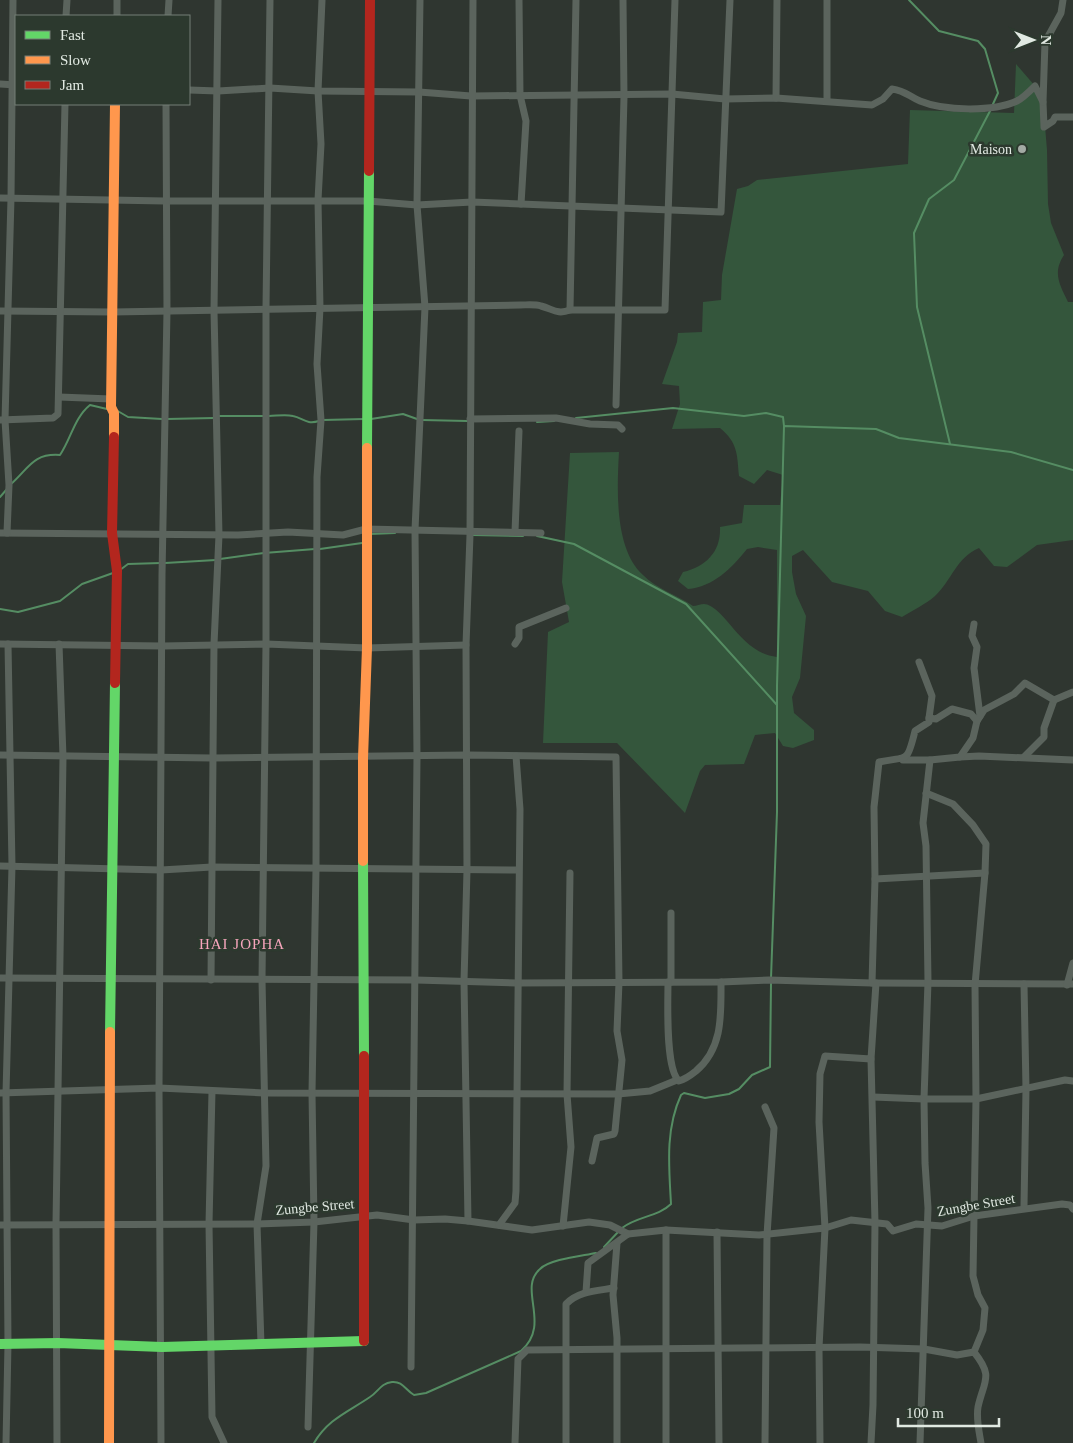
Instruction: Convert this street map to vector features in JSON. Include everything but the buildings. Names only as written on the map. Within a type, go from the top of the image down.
[{"type":"street","points":[[12,0],[14,84],[9,312],[3,420],[9,485],[4,533],[219,535],[288,532],[343,535],[366,529],[541,533]]},
{"type":"street","points":[[66,15],[67,0]]},
{"type":"street","points":[[117,0],[117,15]]},
{"type":"street","points":[[168,15],[169,0]]},
{"type":"street","points":[[211,980],[214,644],[219,535],[214,310],[217,200],[218,0]]},
{"type":"street","points":[[261,1344],[257,1224],[266,1166],[262,980],[265,868],[266,308],[270,0]]},
{"type":"street","points":[[308,1427],[312,1343],[314,1222],[312,1093],[317,757],[317,477],[321,420],[317,364],[320,308],[318,200],[321,144],[318,91],[322,0]]},
{"type":"street","points":[[4,1344],[58,1343],[162,1347],[364,1342],[365,981],[363,758],[368,648],[366,529],[370,0]]},
{"type":"street","points":[[412,1367],[417,756],[415,530],[425,308],[418,205],[420,0]]},
{"type":"street","points":[[468,1221],[464,981],[467,870],[468,755],[466,645],[470,532],[473,0]]},
{"type":"street","points":[[519,0],[520,95],[526,121],[521,204]]},
{"type":"street","points":[[570,310],[576,0]]},
{"type":"street","points":[[616,405],[624,97],[623,0]]},
{"type":"street","points":[[0,311],[113,312],[520,305],[542,306],[555,312],[618,309],[665,310],[676,0]]},
{"type":"street","points":[[0,198],[165,201],[267,199],[368,201],[418,205],[472,202],[721,212],[724,99],[730,0]]},
{"type":"street","points":[[776,98],[777,0]]},
{"type":"street","points":[[827,0],[827,101]]},
{"type":"street","points":[[1063,0],[1061,13],[1045,42],[1044,127],[1053,121],[1055,117],[1073,117]]},
{"type":"street","points":[[0,84],[14,84]]},
{"type":"street","points":[[190,90],[218,91],[270,88],[318,91],[419,92],[471,96],[574,97],[624,97],[672,94],[724,99],[776,98],[872,105],[883,99],[892,89],[905,91],[919,101],[952,109],[978,108],[1018,101],[1035,86],[1043,102]]},
{"type":"street","points":[[3,420],[57,418],[65,105]]},
{"type":"street","points":[[109,1443],[108,1344],[111,1224],[109,1091],[117,571],[112,534],[115,105]]},
{"type":"street","points":[[161,1443],[162,1347],[159,1088],[162,646],[167,311],[166,105]]},
{"type":"street","points":[[59,397],[112,406]]},
{"type":"street","points":[[470,419],[556,418],[590,424],[618,425],[622,429]]},
{"type":"street","points":[[515,532],[520,431]]},
{"type":"street","points":[[515,644],[519,638],[519,627],[566,608]]},
{"type":"street","points":[[974,624],[972,636],[977,647],[974,668],[979,718]]},
{"type":"street","points":[[6,1443],[3,1093],[12,866],[4,644],[162,646],[266,644],[368,648],[415,645],[466,645]]},
{"type":"street","points":[[57,1443],[56,1224],[62,757],[59,644]]},
{"type":"street","points":[[903,760],[908,756],[914,731],[929,722],[932,696],[919,662]]},
{"type":"street","points":[[960,757],[973,738],[979,718],[987,707],[1014,694],[1025,682],[1054,700]]},
{"type":"street","points":[[1024,757],[1044,737],[1044,728],[1054,700],[1073,692]]},
{"type":"street","points":[[929,718],[936,719],[952,708],[979,718]]},
{"type":"street","points":[[0,755],[212,758],[363,758],[468,755],[616,757],[619,982],[617,1031],[622,1060],[615,1131],[614,1134],[597,1138],[592,1161]]},
{"type":"street","points":[[498,1225],[512,1208],[516,1196],[520,809],[516,756]]},
{"type":"street","points":[[870,1443],[874,1348],[875,1223],[871,1059],[874,983],[874,799],[879,762],[960,757],[1024,757],[1073,760]]},
{"type":"street","points":[[920,1443],[928,1208],[924,1099],[928,982],[926,846],[923,823],[930,760]]},
{"type":"street","points":[[926,793],[953,804],[973,825],[986,844],[975,985],[976,1099],[973,1276],[978,1296],[985,1308],[983,1330],[974,1352]]},
{"type":"street","points":[[0,866],[61,866],[161,870],[212,867],[518,870]]},
{"type":"street","points":[[563,1226],[571,1147],[567,1094],[570,873]]},
{"type":"street","points":[[875,879],[985,873]]},
{"type":"street","points":[[671,913],[669,982],[671,1057],[674,1076],[677,1080]]},
{"type":"street","points":[[0,978],[315,979],[517,983],[777,980],[874,983],[928,982],[975,985],[1070,985],[1073,963]]},
{"type":"street","points":[[3,1093],[159,1088],[264,1093],[618,1094],[650,1091],[677,1080],[682,1081],[710,1058],[720,1025],[721,982]]},
{"type":"street","points":[[1024,984],[1026,1089],[1024,1206]]},
{"type":"street","points":[[820,1443],[819,1348],[825,1228],[820,1140],[820,1074],[825,1056],[871,1059]]},
{"type":"street","points":[[873,1097],[976,1099],[1065,1080],[1073,1081]]},
{"type":"street","points":[[212,1092],[209,1224],[212,1418],[224,1443]]},
{"type":"street","points":[[765,1107],[774,1128],[767,1235],[765,1443]]},
{"type":"street","name":"Zungbe Street","points":[[3,1225],[257,1224],[314,1222],[365,1214],[414,1220],[445,1218],[532,1230],[589,1222],[610,1225],[626,1232],[666,1230],[767,1235],[825,1228],[851,1220],[887,1224],[893,1231],[916,1224],[942,1226],[974,1216],[1062,1204],[1070,1205],[1073,1209]]},
{"type":"street","points":[[666,1230],[666,1443]]},
{"type":"street","points":[[586,1292],[588,1263],[594,1257],[618,1243],[626,1232]]},
{"type":"street","points":[[717,1232],[719,1443]]},
{"type":"street","points":[[617,1443],[617,1350],[614,1288],[618,1243]]},
{"type":"street","points":[[566,1443],[566,1304],[586,1292],[614,1288]]},
{"type":"street","points":[[515,1443],[518,1360],[527,1350],[874,1348],[924,1349],[957,1355],[974,1352]]},
{"type":"street","points":[[974,1352],[985,1366],[988,1377],[978,1409],[978,1428],[981,1443]]},
{"type":"green space","points":[[1016,64],[1035,86],[1043,102],[1047,150],[1048,204],[1051,223],[1064,255],[1058,268],[1058,279],[1068,302],[1073,302],[1073,540],[1037,545],[1007,567],[994,566],[979,548],[971,552],[959,563],[935,596],[902,617],[885,611],[868,591],[832,582],[803,550],[792,556],[792,572],[796,594],[806,616],[800,678],[792,697],[794,713],[814,730],[814,740],[793,748],[783,746],[775,733],[755,735],[744,764],[705,765],[700,771],[685,813],[617,743],[543,743],[548,632],[569,622],[562,582],[570,453],[619,452],[618,500],[622,534],[634,564],[643,575],[654,584],[693,606],[704,604],[711,606],[753,648],[764,654],[777,657],[777,550],[758,547],[747,549],[735,563],[706,585],[688,589],[678,581],[683,572],[699,566],[711,556],[718,543],[720,527],[742,523],[744,505],[780,505],[783,475],[767,470],[754,484],[739,476],[736,449],[726,433],[720,428],[672,429],[680,404],[679,386],[662,384],[677,342],[678,333],[702,332],[703,302],[721,300],[722,275],[737,189],[748,186],[757,180],[908,164],[910,110],[1014,113]]},
{"type":"waterway","points":[[909,0],[939,31],[978,41],[985,49],[998,93],[993,104]]},
{"type":"waterway","points":[[950,444],[917,307],[914,233],[929,199],[954,180],[990,111]]},
{"type":"waterway","points":[[11,484],[37,459],[43,456],[60,455],[76,422],[90,405],[107,409]]},
{"type":"waterway","points":[[576,418],[673,408],[744,416],[766,413],[783,417],[784,426]]},
{"type":"waterway","points":[[116,410],[128,417],[162,419]]},
{"type":"waterway","points":[[371,419],[403,414],[417,419]]},
{"type":"waterway","points":[[269,416],[290,415],[308,422],[319,421]]},
{"type":"waterway","points":[[219,416],[264,416]]},
{"type":"waterway","points":[[167,419],[214,418]]},
{"type":"waterway","points":[[323,420],[364,419]]},
{"type":"waterway","points":[[422,420],[467,421]]},
{"type":"waterway","points":[[537,422],[554,421]]},
{"type":"waterway","points":[[771,978],[777,812],[777,686],[784,426],[876,429],[899,438],[1011,452],[1073,470]]},
{"type":"waterway","points":[[0,497],[7,489]]},
{"type":"waterway","points":[[370,534],[395,533]]},
{"type":"waterway","points":[[472,535],[523,536]]},
{"type":"waterway","points":[[537,536],[574,544],[686,604],[777,705]]},
{"type":"waterway","points":[[320,549],[362,543]]},
{"type":"waterway","points":[[220,559],[315,549]]},
{"type":"waterway","points":[[165,563],[216,560]]},
{"type":"waterway","points":[[120,570],[128,564],[161,563]]},
{"type":"waterway","points":[[0,609],[18,612],[60,601],[82,584],[113,573]]},
{"type":"waterway","points":[[622,1228],[634,1221],[660,1212],[671,1204],[670,1135],[672,1122],[681,1095],[684,1093],[705,1098],[729,1094],[739,1089],[752,1075],[770,1067],[771,983]]},
{"type":"waterway","points":[[604,1247],[619,1231]]},
{"type":"waterway","points":[[314,1443],[332,1422],[370,1397],[385,1384],[399,1383],[414,1395],[426,1393],[521,1351],[530,1341],[534,1330],[535,1318],[532,1286],[534,1277],[540,1269],[558,1260],[596,1253]]},
{"type":"traffic: fast","points":[[367,448],[369,171]]},
{"type":"traffic: fast","points":[[110,1032],[115,683]]},
{"type":"traffic: fast","points":[[363,861],[364,1056]]},
{"type":"traffic: fast","points":[[0,1344],[58,1343],[162,1347],[364,1341]]},
{"type":"traffic: slow","points":[[114,437],[114,413],[111,407],[115,105]]},
{"type":"traffic: slow","points":[[363,861],[363,758],[367,648],[367,448]]},
{"type":"traffic: slow","points":[[109,1443],[110,1032]]},
{"type":"traffic: jam","points":[[369,171],[370,0]]},
{"type":"traffic: jam","points":[[114,437],[112,533],[117,571],[115,683]]},
{"type":"traffic: jam","points":[[364,1056],[364,1341]]},
{"type":"place","name":"Maison","points":[[1022,149]]},
{"type":"district","name":"HAI JOPHA","points":[[242,944]]}]
